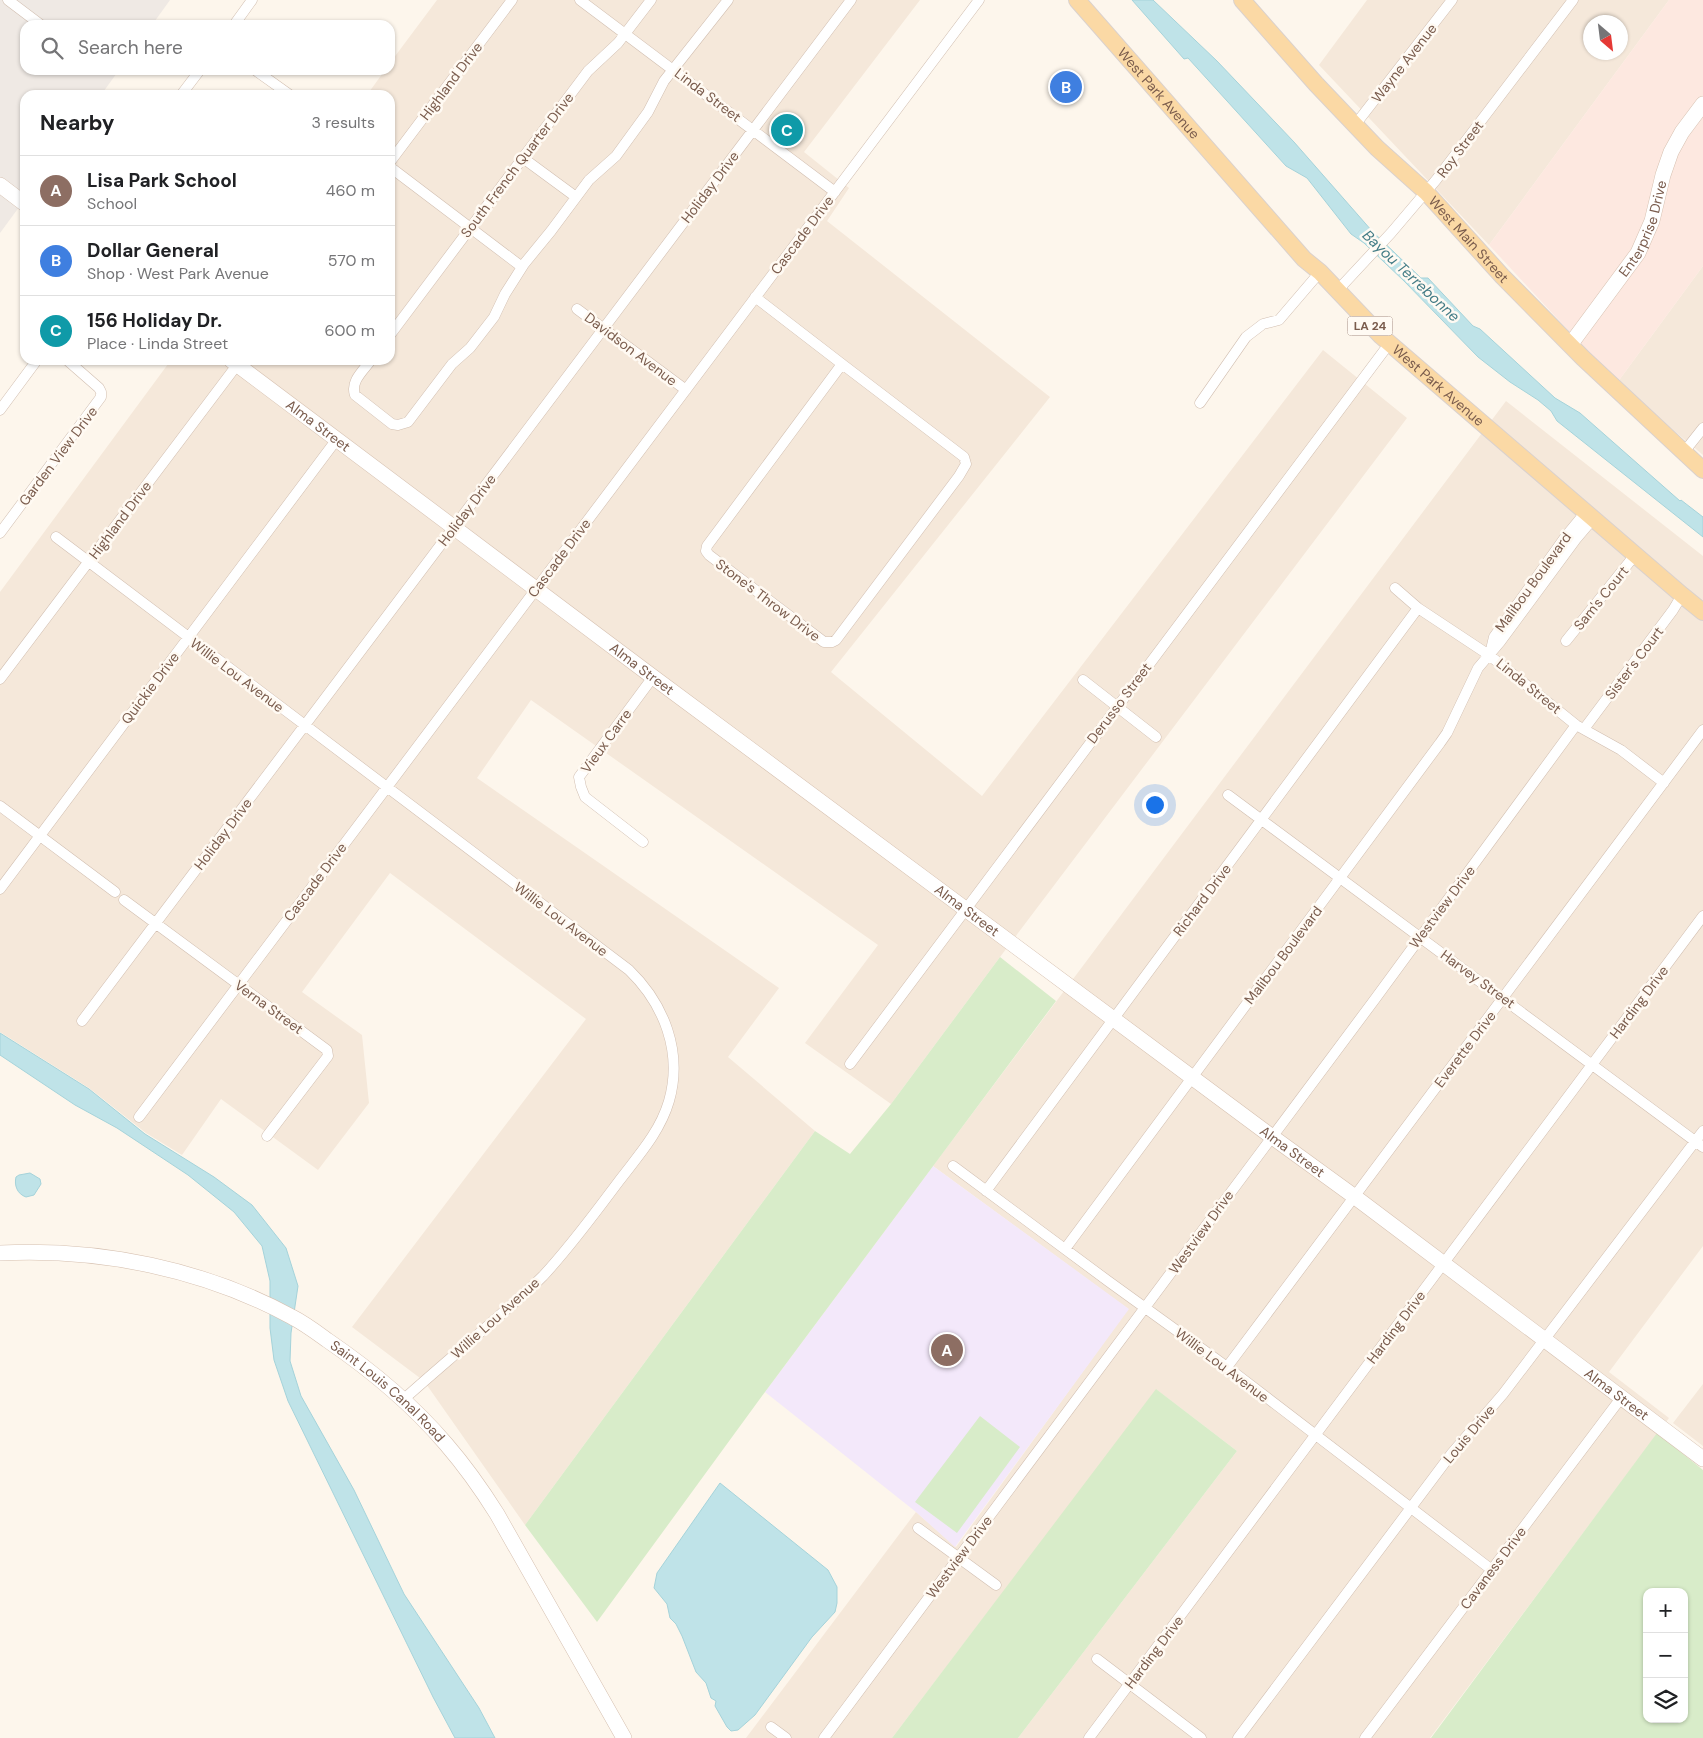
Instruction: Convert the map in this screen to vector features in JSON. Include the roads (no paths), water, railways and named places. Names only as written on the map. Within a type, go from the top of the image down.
[{"type":"main road","name":"West Park Avenue","points":[[1076,0],[1304,259],[1320,272],[1389,344],[1703,612]]},
{"type":"main road","name":"West Main Street","points":[[1242,0],[1316,84],[1376,148],[1426,192],[1502,276],[1570,345],[1623,397],[1703,470]]},
{"type":"street","points":[[8,0],[34,20]]},
{"type":"street","points":[[238,20],[252,0]]},
{"type":"street","name":"Highland Drive","points":[[395,155],[512,0]]},
{"type":"street","name":"Linda Street","points":[[580,0],[835,192]]},
{"type":"street","name":"South French Quarter Drive","points":[[395,328],[588,71],[607,55],[651,0]]},
{"type":"street","points":[[367,365],[355,382],[354,391],[359,399],[392,424],[398,426],[408,422],[452,364],[470,348],[490,323],[499,310],[512,281],[522,267],[589,180],[616,156],[648,112],[664,81],[728,0]]},
{"type":"street","name":"Holiday Drive","points":[[82,1021],[851,0]]},
{"type":"street","name":"Cascade Drive","points":[[139,1117],[979,0]]},
{"type":"street","name":"Wayne Avenue","points":[[1355,125],[1452,0]]},
{"type":"street","name":"Roy Street","points":[[1337,291],[1391,234],[1426,192],[1573,0]]},
{"type":"street","points":[[185,90],[196,75]]},
{"type":"street","points":[[262,75],[283,90]]},
{"type":"street","name":"Enterprise Drive","points":[[1570,345],[1638,253],[1652,221],[1663,176],[1672,152],[1682,132],[1703,104]]},
{"type":"street","points":[[523,158],[576,198]]},
{"type":"street","points":[[395,171],[522,267]]},
{"type":"street","points":[[0,185],[20,200]]},
{"type":"street","points":[[1200,403],[1246,337],[1263,324],[1279,320],[1320,272]]},
{"type":"street","name":"Stone's Throw Drive","points":[[755,297],[964,457],[966,464],[960,476],[836,640],[824,642],[706,551],[707,546],[842,364]]},
{"type":"street","name":"Davidson Avenue","points":[[577,309],[686,390]]},
{"type":"street","name":"Derusso Street","points":[[850,1064],[1389,344]]},
{"type":"street","points":[[0,410],[33,365]]},
{"type":"street","name":"Garden View Drive","points":[[0,533],[101,397],[99,388],[73,365]]},
{"type":"street","name":"Highland Drive","points":[[0,679],[234,365]]},
{"type":"street","name":"Alma Street","points":[[240,365],[653,677],[1355,1197],[1703,1459]]},
{"type":"street","points":[[1684,452],[1703,428]]},
{"type":"street","name":"Quickie Drive","points":[[0,889],[337,439]]},
{"type":"street","name":"Malibou Boulevard","points":[[1065,1250],[1440,743],[1447,733],[1478,668],[1489,655],[1494,637],[1589,516]]},
{"type":"street","name":"Willie Lou Avenue","points":[[56,537],[629,970],[641,982],[656,1004],[667,1026],[674,1068],[669,1101],[656,1131],[568,1247],[541,1278],[404,1399]]},
{"type":"street","name":"Sam's Court","points":[[1566,641],[1635,555]]},
{"type":"street","name":"Linda Street","points":[[1395,588],[1418,608],[1489,655],[1580,727],[1622,750],[1664,783]]},
{"type":"street","name":"Sister's Court","points":[[1580,727],[1673,610],[1682,595]]},
{"type":"street","name":"Richard Drive","points":[[986,1191],[1418,608]]},
{"type":"street","name":"Vieux Carre","points":[[643,842],[585,797],[579,777],[653,677]]},
{"type":"street","points":[[1083,680],[1156,737]]},
{"type":"street","name":"Westview Drive","points":[[824,1738],[1420,936],[1580,727]]},
{"type":"street","name":"Everette Drive","points":[[1227,1367],[1703,730]]},
{"type":"street","name":"Harvey Street","points":[[1228,794],[1699,1144]]},
{"type":"street","points":[[0,806],[114,892]]},
{"type":"street","name":"Verna Street","points":[[124,900],[326,1048],[328,1056],[267,1136]]},
{"type":"street","name":"Harding Drive","points":[[1089,1738],[1703,916]]},
{"type":"street","name":"Louis Drive","points":[[1238,1738],[1464,1438],[1503,1394],[1699,1144],[1703,1131]]},
{"type":"street","name":"Willie Lou Avenue","points":[[953,1166],[1144,1308],[1227,1367],[1491,1569]]},
{"type":"street","name":"Saint Louis Canal Road","points":[[0,1254],[78,1254],[169,1269],[262,1301],[294,1318],[355,1358],[404,1399],[448,1445],[476,1481],[498,1514],[624,1738]]},
{"type":"street","name":"Cavaness Drive","points":[[1365,1738],[1622,1398]]},
{"type":"street","points":[[918,1528],[996,1585]]},
{"type":"street","points":[[1097,1660],[1201,1738]]},
{"type":"street","points":[[771,1727],[786,1738]]},
{"type":"water","name":"Bayou Terrebonne","points":[[1132,0],[1153,0],[1217,61],[1294,142],[1372,231],[1421,278],[1428,278],[1473,326],[1480,329],[1555,398],[1580,413],[1680,501],[1703,517],[1703,537],[1557,421],[1551,411],[1538,400],[1510,382],[1478,357],[1404,281],[1364,243],[1351,234],[1307,178],[1286,166],[1188,58],[1184,59]]},
{"type":"water","points":[[0,1033],[89,1089],[145,1134],[214,1177],[252,1205],[286,1248],[298,1286],[291,1333],[290,1361],[301,1396],[354,1490],[404,1594],[479,1708],[495,1738],[455,1738],[433,1697],[288,1401],[274,1360],[270,1328],[270,1281],[262,1246],[234,1212],[188,1175],[117,1128],[75,1105],[0,1055]]},
{"type":"water","points":[[30,1173],[40,1179],[41,1184],[34,1195],[26,1197],[18,1191],[15,1180],[19,1175]]},
{"type":"water","points":[[720,1483],[828,1570],[837,1587],[835,1612],[812,1637],[755,1715],[738,1730],[731,1731],[715,1706],[716,1701],[711,1698],[706,1683],[696,1672],[682,1636],[676,1624],[670,1618],[667,1604],[654,1588],[657,1573]]},
{"type":"place","name":"Dollar General","points":[[1066,87]]},
{"type":"place","name":"156 Holiday Dr.","points":[[787,130]]},
{"type":"place","name":"Lisa Park School","points":[[947,1350]]}]
